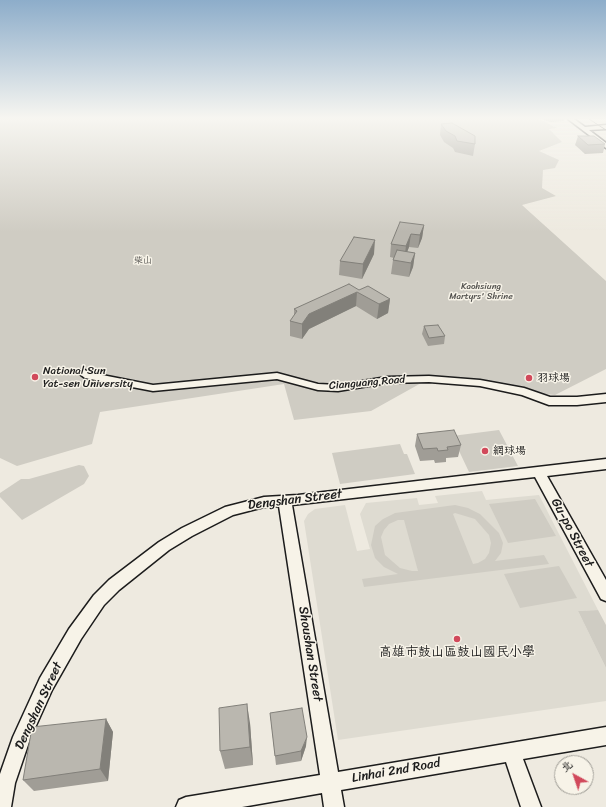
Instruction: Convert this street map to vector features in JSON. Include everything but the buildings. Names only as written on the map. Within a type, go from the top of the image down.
[{"type":"street","name":"Cianguang Road","points":[[82,372],[89,376],[153,388],[277,376],[318,387],[338,388],[388,380],[429,379],[480,383],[524,392],[549,401],[577,401],[606,398]]},
{"type":"street","name":"Dengshan Street","points":[[1,807],[6,783],[22,737],[46,684],[75,634],[99,600],[138,565],[187,532],[241,507],[264,502],[606,464]]},
{"type":"street","name":"Gu-po Street","points":[[539,472],[606,594]]},
{"type":"street","name":"Shoushan Street","points":[[286,500],[334,807]]},
{"type":"street","name":"Linhai 2nd Road","points":[[186,807],[606,736]]},
{"type":"street","points":[[511,752],[531,807]]},
{"type":"shaded area","name":"高雄市鼓山區鼓山國民小學","points":[[482,491],[486,500],[539,495],[598,610],[578,611],[606,668],[606,701],[338,740],[304,521],[308,514],[315,509],[345,505],[357,551],[370,549],[360,514],[366,503],[417,498],[419,505],[438,503],[435,496]]},
{"type":"green space","name":"柴山","points":[[0,157],[552,157],[559,160],[555,168],[543,170],[542,188],[556,196],[522,205],[606,281],[606,369],[555,395],[423,382],[371,411],[294,420],[284,384],[100,412],[92,444],[17,466],[0,458]]},
{"type":"green space","name":"網球場","points":[[499,430],[518,466],[469,472],[452,436]]},
{"type":"green space","points":[[400,444],[404,454],[407,454],[415,474],[340,484],[332,453]]},
{"type":"green space","points":[[79,465],[84,466],[89,476],[84,484],[22,520],[0,497],[0,493],[21,479],[29,479]]},
{"type":"green space","points":[[535,499],[556,536],[508,543],[489,504]]},
{"type":"green space","points":[[455,505],[468,508],[480,514],[499,533],[503,543],[501,553],[495,561],[544,555],[549,564],[364,587],[362,579],[398,574],[384,567],[375,558],[371,545],[375,526],[383,519],[395,513]],"holes":[[[455,513],[475,519],[489,535],[491,543],[489,553],[485,559],[478,563],[473,564],[453,514]],[[398,520],[404,520],[418,571],[400,568],[385,555],[381,537],[389,524]]]},
{"type":"green space","points":[[559,566],[577,598],[520,608],[504,574]]},
{"type":"green space","points":[[598,610],[606,625],[606,668],[578,611]]},
{"type":"place","name":"National Sun Yat-sen University","points":[[35,377]]},
{"type":"place","name":"羽球場","points":[[529,378]]},
{"type":"place","name":"網球場","points":[[485,451]]},
{"type":"place","name":"高雄市鼓山區鼓山國民小學","points":[[457,639]]},
{"type":"park label","name":"Kaohsiung Martyrs' Shrine","points":[[481,292]]}]
